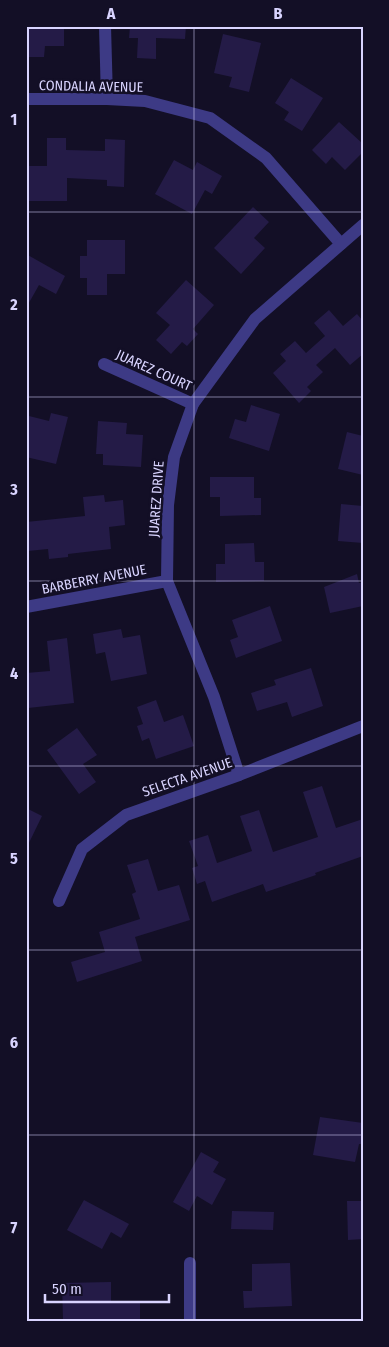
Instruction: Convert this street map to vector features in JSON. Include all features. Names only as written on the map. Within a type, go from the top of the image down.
[{"type":"street","points":[[105,26],[107,99]]},
{"type":"street","name":"CONDALIA AVENUE","points":[[26,99],[145,101],[210,118],[266,158],[341,244]]},
{"type":"street","name":"JUAREZ DRIVE","points":[[239,775],[214,698],[167,580],[168,505],[174,457],[193,404],[255,319],[363,225]]},
{"type":"street","name":"JUAREZ COURT","points":[[104,364],[193,404]]},
{"type":"street","name":"BARBERRY AVENUE","points":[[26,607],[167,580]]},
{"type":"street","name":"SELECTA AVENUE","points":[[59,901],[82,849],[126,815],[239,775],[363,726]]},
{"type":"street","points":[[190,1264],[190,1321]]},
{"type":"building","points":[[26,26],[64,26],[64,46],[45,46],[44,57],[26,57]]},
{"type":"building","points":[[130,26],[186,26],[185,39],[156,38],[156,59],[137,58],[138,38],[129,38]]},
{"type":"building","points":[[223,34],[261,43],[249,92],[229,87],[232,77],[214,73]]},
{"type":"building","points":[[291,78],[323,98],[302,131],[284,120],[289,112],[275,103]]},
{"type":"building","points":[[339,122],[363,144],[363,152],[345,170],[332,157],[326,164],[312,150]]},
{"type":"building","points":[[47,138],[66,138],[66,150],[105,151],[105,139],[125,140],[124,187],[107,186],[107,180],[67,178],[67,201],[26,201],[26,166],[47,166]]},
{"type":"building","points":[[174,160],[193,170],[197,162],[222,176],[212,194],[205,190],[192,214],[155,194]]},
{"type":"building","points":[[253,207],[269,222],[254,238],[265,248],[241,274],[214,248]]},
{"type":"building","points":[[87,240],[125,240],[125,274],[107,274],[107,295],[87,295],[87,278],[80,278],[80,256],[87,256]]},
{"type":"building","points":[[26,254],[65,276],[56,294],[39,285],[26,308]]},
{"type":"building","points":[[186,280],[214,305],[193,329],[198,334],[187,346],[182,342],[171,354],[156,340],[170,325],[156,313]]},
{"type":"building","points":[[329,310],[343,326],[357,314],[363,321],[363,354],[350,365],[335,348],[316,365],[323,372],[307,387],[311,391],[299,403],[273,373],[286,361],[280,354],[295,341],[306,353],[325,336],[314,323]]},
{"type":"building","points":[[251,405],[280,414],[269,451],[229,438],[235,419],[246,422]]},
{"type":"building","points":[[51,413],[68,417],[56,464],[26,457],[26,428],[29,416],[49,421]]},
{"type":"building","points":[[98,421],[127,423],[126,434],[143,435],[141,467],[103,465],[103,454],[96,454]]},
{"type":"building","points":[[347,432],[363,436],[363,475],[338,469]]},
{"type":"building","points":[[210,477],[254,477],[254,498],[261,498],[261,515],[220,516],[220,497],[210,497]]},
{"type":"building","points":[[104,495],[105,502],[123,500],[125,525],[109,527],[111,549],[68,554],[68,557],[49,559],[48,549],[28,551],[26,522],[85,516],[83,497]]},
{"type":"building","points":[[341,504],[363,506],[363,543],[338,541]]},
{"type":"building","points":[[254,543],[255,562],[264,562],[264,581],[216,582],[216,564],[225,564],[225,544]]},
{"type":"building","points":[[357,574],[359,583],[363,582],[363,606],[330,613],[324,587]]},
{"type":"building","points":[[270,606],[282,641],[236,658],[230,640],[238,637],[232,620]]},
{"type":"building","points":[[121,629],[123,638],[140,635],[147,674],[111,681],[105,652],[96,654],[93,634]]},
{"type":"building","points":[[67,638],[74,703],[28,708],[26,673],[50,671],[47,641]]},
{"type":"building","points":[[311,668],[323,706],[292,717],[287,702],[257,711],[251,693],[276,685],[274,680]]},
{"type":"building","points":[[156,700],[164,722],[183,715],[194,746],[156,759],[149,738],[142,741],[137,726],[143,724],[137,707]]},
{"type":"building","points":[[77,728],[97,755],[83,764],[96,782],[79,794],[47,750]]},
{"type":"building","points":[[322,786],[336,828],[363,819],[363,856],[266,892],[263,884],[212,902],[205,881],[197,884],[192,868],[198,866],[189,841],[208,835],[217,863],[252,851],[240,816],[259,810],[273,852],[318,837],[303,792]]},
{"type":"building","points":[[26,808],[42,816],[26,849]]},
{"type":"building","points":[[148,859],[158,891],[179,885],[190,920],[135,937],[142,961],[77,982],[71,962],[105,952],[99,932],[140,919],[132,894],[136,892],[127,865]]},
{"type":"building","points":[[320,1117],[363,1123],[363,1144],[359,1144],[355,1162],[313,1155]]},
{"type":"building","points":[[201,1152],[219,1162],[213,1172],[226,1179],[212,1205],[197,1196],[189,1211],[173,1202]]},
{"type":"building","points":[[84,1200],[129,1224],[121,1238],[111,1232],[102,1249],[67,1230]]},
{"type":"building","points":[[347,1201],[363,1201],[363,1239],[348,1240]]},
{"type":"building","points":[[232,1211],[274,1212],[273,1230],[231,1229]]},
{"type":"building","points":[[290,1263],[292,1306],[244,1308],[243,1291],[252,1291],[252,1264]]},
{"type":"building","points":[[111,1282],[111,1302],[140,1302],[140,1320],[63,1320],[62,1283]]}]
